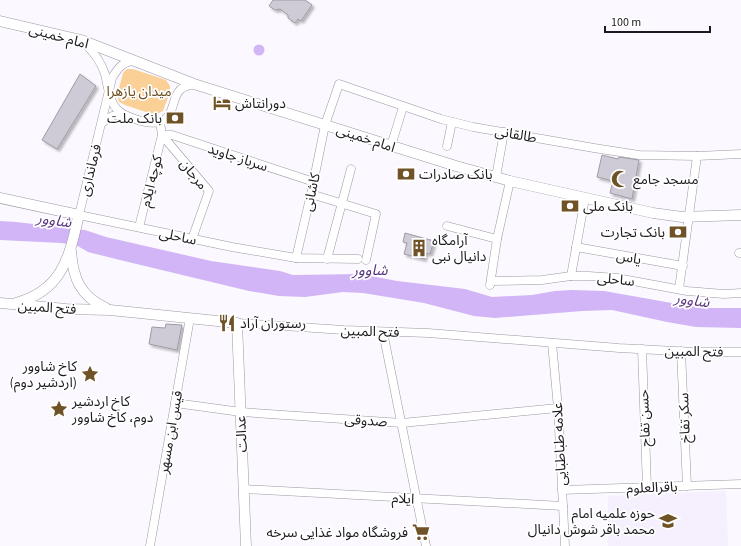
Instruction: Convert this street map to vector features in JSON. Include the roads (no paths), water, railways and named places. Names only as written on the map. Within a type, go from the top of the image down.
[{"type":"street","name":"امام خمینی","points":[[0,21],[80,40],[194,84],[456,166],[510,181],[653,213],[682,217],[741,215]]},
{"type":"street","points":[[80,40],[90,49],[105,73],[113,103],[118,111],[142,122],[153,123],[166,119],[179,90],[185,86],[194,84]]},
{"type":"street","points":[[109,91],[112,78],[118,68],[128,61],[137,61]]},
{"type":"street","points":[[172,75],[179,90]]},
{"type":"street","name":"طالقانی","points":[[325,125],[339,84],[403,107],[452,122],[504,132],[639,155],[697,156],[741,154]]},
{"type":"street","name":"فرمانداری","points":[[78,218],[109,91]]},
{"type":"street","points":[[391,146],[403,107]]},
{"type":"street","points":[[101,124],[110,116],[116,114],[125,115]]},
{"type":"street","points":[[160,122],[162,135]]},
{"type":"street","points":[[447,146],[452,122]]},
{"type":"street","name":"کاشانی","points":[[296,258],[314,182],[325,125]]},
{"type":"street","points":[[496,177],[504,132]]},
{"type":"street","name":"سرباز جاوید","points":[[162,135],[172,135],[314,182]]},
{"type":"street","name":"کوچه ایلام","points":[[139,227],[162,135]]},
{"type":"street","name":"مرجان","points":[[162,135],[209,191],[192,239]]},
{"type":"street","points":[[679,289],[690,217],[697,156]]},
{"type":"street","points":[[328,259],[351,169]]},
{"type":"street","points":[[447,226],[498,239],[510,181]]},
{"type":"street","points":[[311,194],[342,204]]},
{"type":"street","name":"ساحلی","points":[[0,198],[78,218],[139,227],[192,239],[296,258],[362,260],[376,214],[342,204]]},
{"type":"street","points":[[571,276],[585,198]]},
{"type":"street","points":[[11,304],[25,300],[45,289],[55,280],[71,249],[78,218]]},
{"type":"street","name":"ساحلی","points":[[498,239],[490,283],[542,280],[571,276],[617,278],[679,289],[724,294],[741,293]]},
{"type":"street","name":"یاس","points":[[576,247],[682,266]]},
{"type":"street","points":[[71,249],[72,266],[78,283],[94,303],[110,310]]},
{"type":"street","name":"فتح المبین","points":[[0,304],[66,309],[110,310],[238,322],[384,332],[428,333],[642,349],[741,352]]},
{"type":"street","name":"قیس ابن مسهر","points":[[150,546],[190,318]]},
{"type":"street","name":"عدالت","points":[[238,322],[246,546]]},
{"type":"street","points":[[384,332],[426,546]]},
{"type":"street","name":"علامه طباطبایی","points":[[552,343],[558,408],[565,546]]},
{"type":"street","name":"حسن تفاح","points":[[642,349],[647,487]]},
{"type":"street","name":"سکر تفاخ","points":[[681,351],[687,486]]},
{"type":"street","name":"صدوقی","points":[[175,403],[241,412],[402,423],[558,408]]},
{"type":"street","name":"باقرالعلوم","points":[[562,490],[741,484]]},
{"type":"street","name":"ایلام","points":[[243,489],[563,506]]},
{"type":"place","name":"دورانتاش","points":[[222,103]]},
{"type":"place","name":"بانک ملت","points":[[175,118]]},
{"type":"place","name":"بانک صادرات","points":[[406,174]]},
{"type":"place","name":"مسجد جامع","points":[[620,179]]},
{"type":"place","name":"بانک ملی","points":[[570,206]]},
{"type":"place","name":"بانک تجارت","points":[[678,232]]},
{"type":"place","name":"آرامگاه دانیال نبی","points":[[419,248]]},
{"type":"place","name":"رستوران آراد","points":[[227,323]]},
{"type":"place","name":"کاخ شاوور (اردشیر دوم)","points":[[90,374]]},
{"type":"place","name":"کاخ اردشیر دوم، کاخ شاوور","points":[[59,409]]},
{"type":"place","name":"حوزه علمیه امام محمد باقر شوش دانیال","points":[[668,521]]},
{"type":"place","name":"فروشگاه مواد غذایی سرخه","points":[[421,532]]},
{"type":"park label","name":"میدان یازهرا","points":[[139,91]]},
{"type":"water label","name":"شاوور","points":[[54,220]]},
{"type":"water label","name":"شاوور","points":[[370,270]]},
{"type":"water label","name":"شاوور","points":[[692,300]]}]
